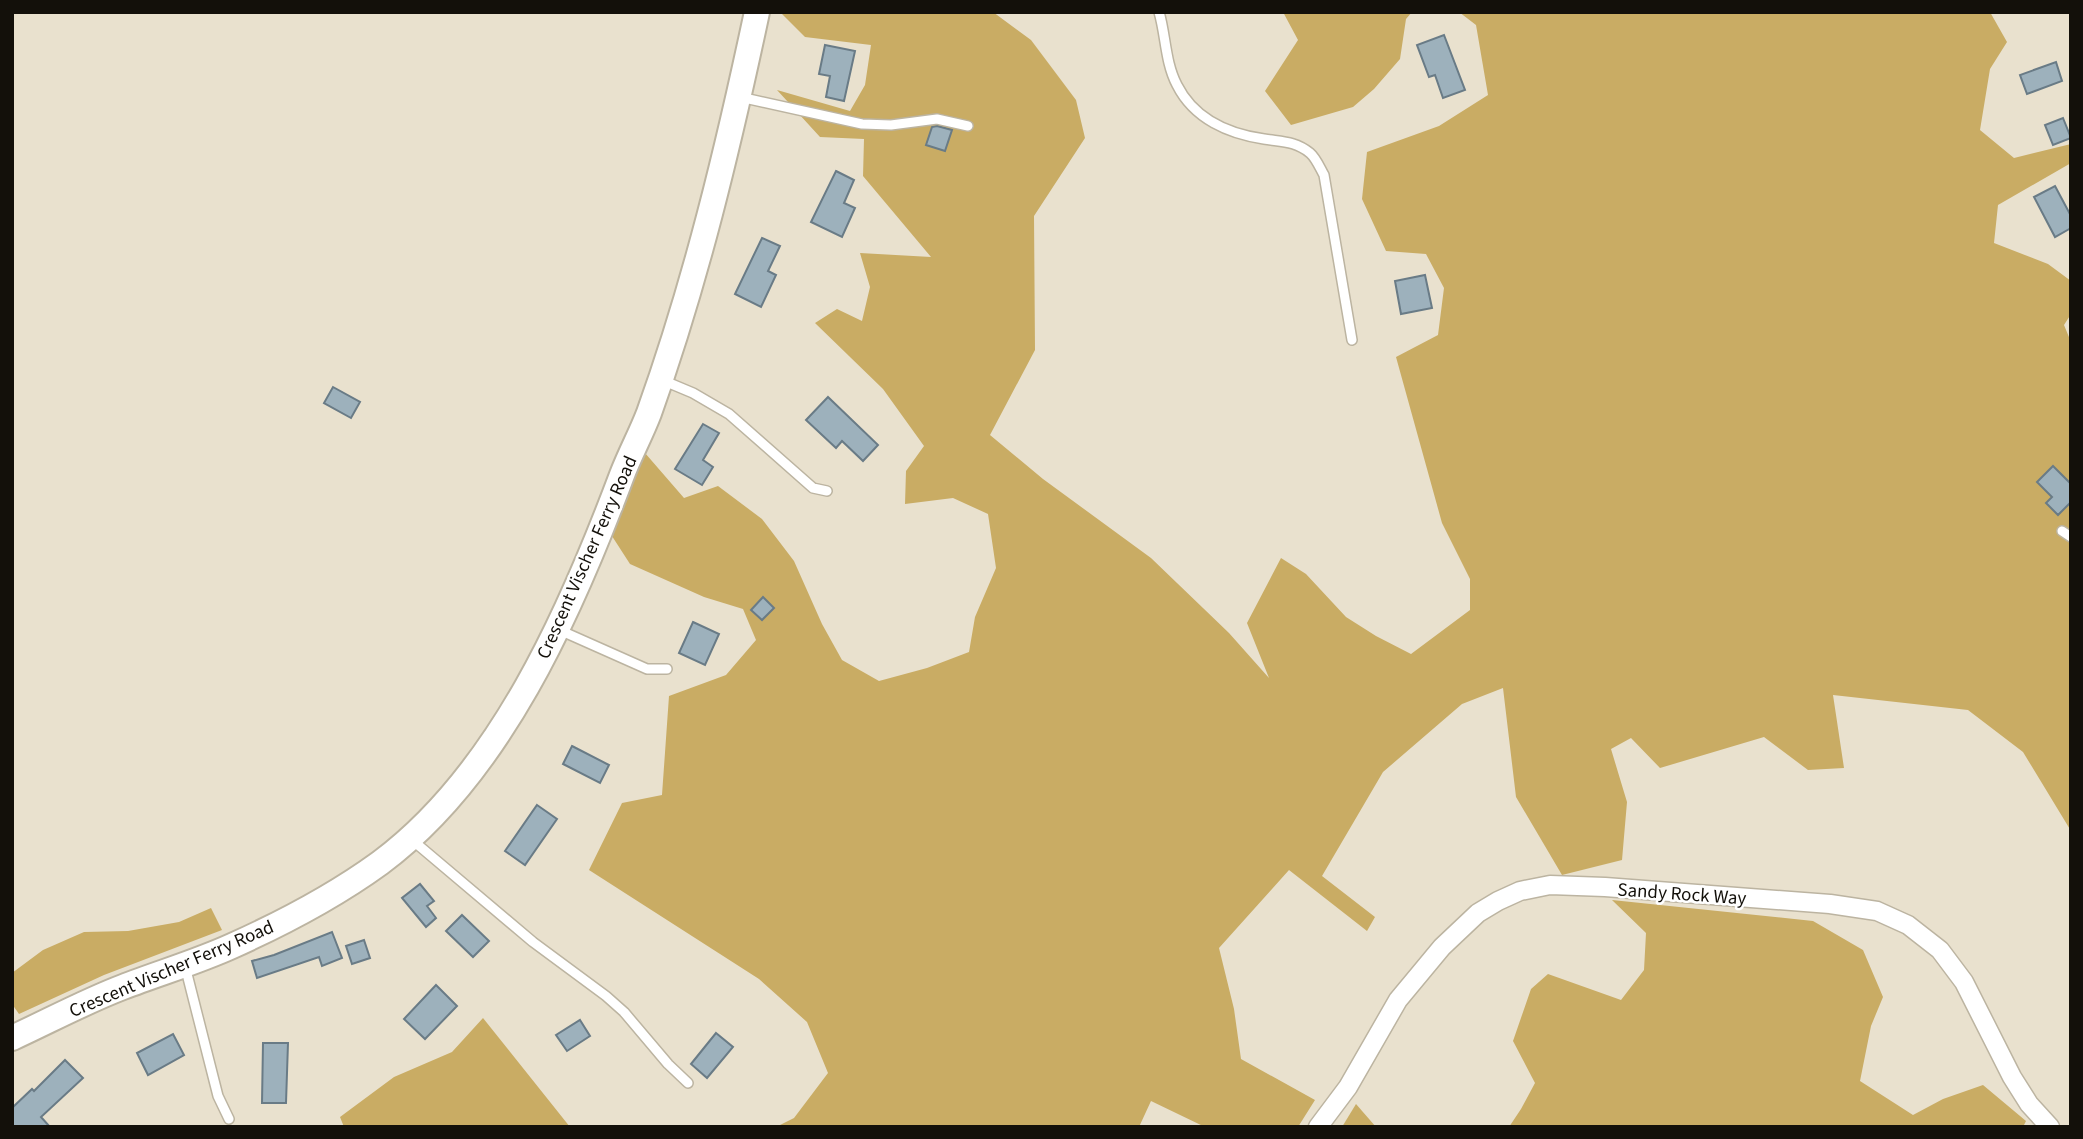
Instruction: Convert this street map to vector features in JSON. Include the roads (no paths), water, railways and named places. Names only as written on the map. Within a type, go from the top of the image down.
[{"type":"main road","name":"Crescent Vischer Ferry Road","points":[[12,1038],[120,988],[230,947],[308,907],[379,864],[410,838],[438,811],[489,750],[532,680],[599,538],[648,415],[692,280],[727,150],[757,12]]},
{"type":"street","name":"Sandy Rock Way","points":[[1318,1127],[1348,1087],[1398,1000],[1442,947],[1478,913],[1498,901],[1520,891],[1550,885],[1830,904],[1878,911],[1908,925],[1940,950],[1964,982],[2012,1077],[2029,1104],[2050,1127]]},
{"type":"lane","points":[[1159,12],[1171,72],[1178,88],[1204,116],[1231,133],[1266,140],[1289,141],[1314,158],[1324,175],[1352,340]]},
{"type":"lane","points":[[739,96],[862,124],[891,125],[937,118],[968,126]]},
{"type":"lane","points":[[660,379],[693,393],[729,414],[813,488],[827,491]]},
{"type":"lane","points":[[2062,531],[2071,537]]},
{"type":"lane","points":[[556,629],[647,669],[667,669]]},
{"type":"lane","points":[[410,838],[533,942],[606,996],[631,1019],[676,1073],[688,1083]]},
{"type":"lane","points":[[184,964],[218,1096],[229,1119]]}]
